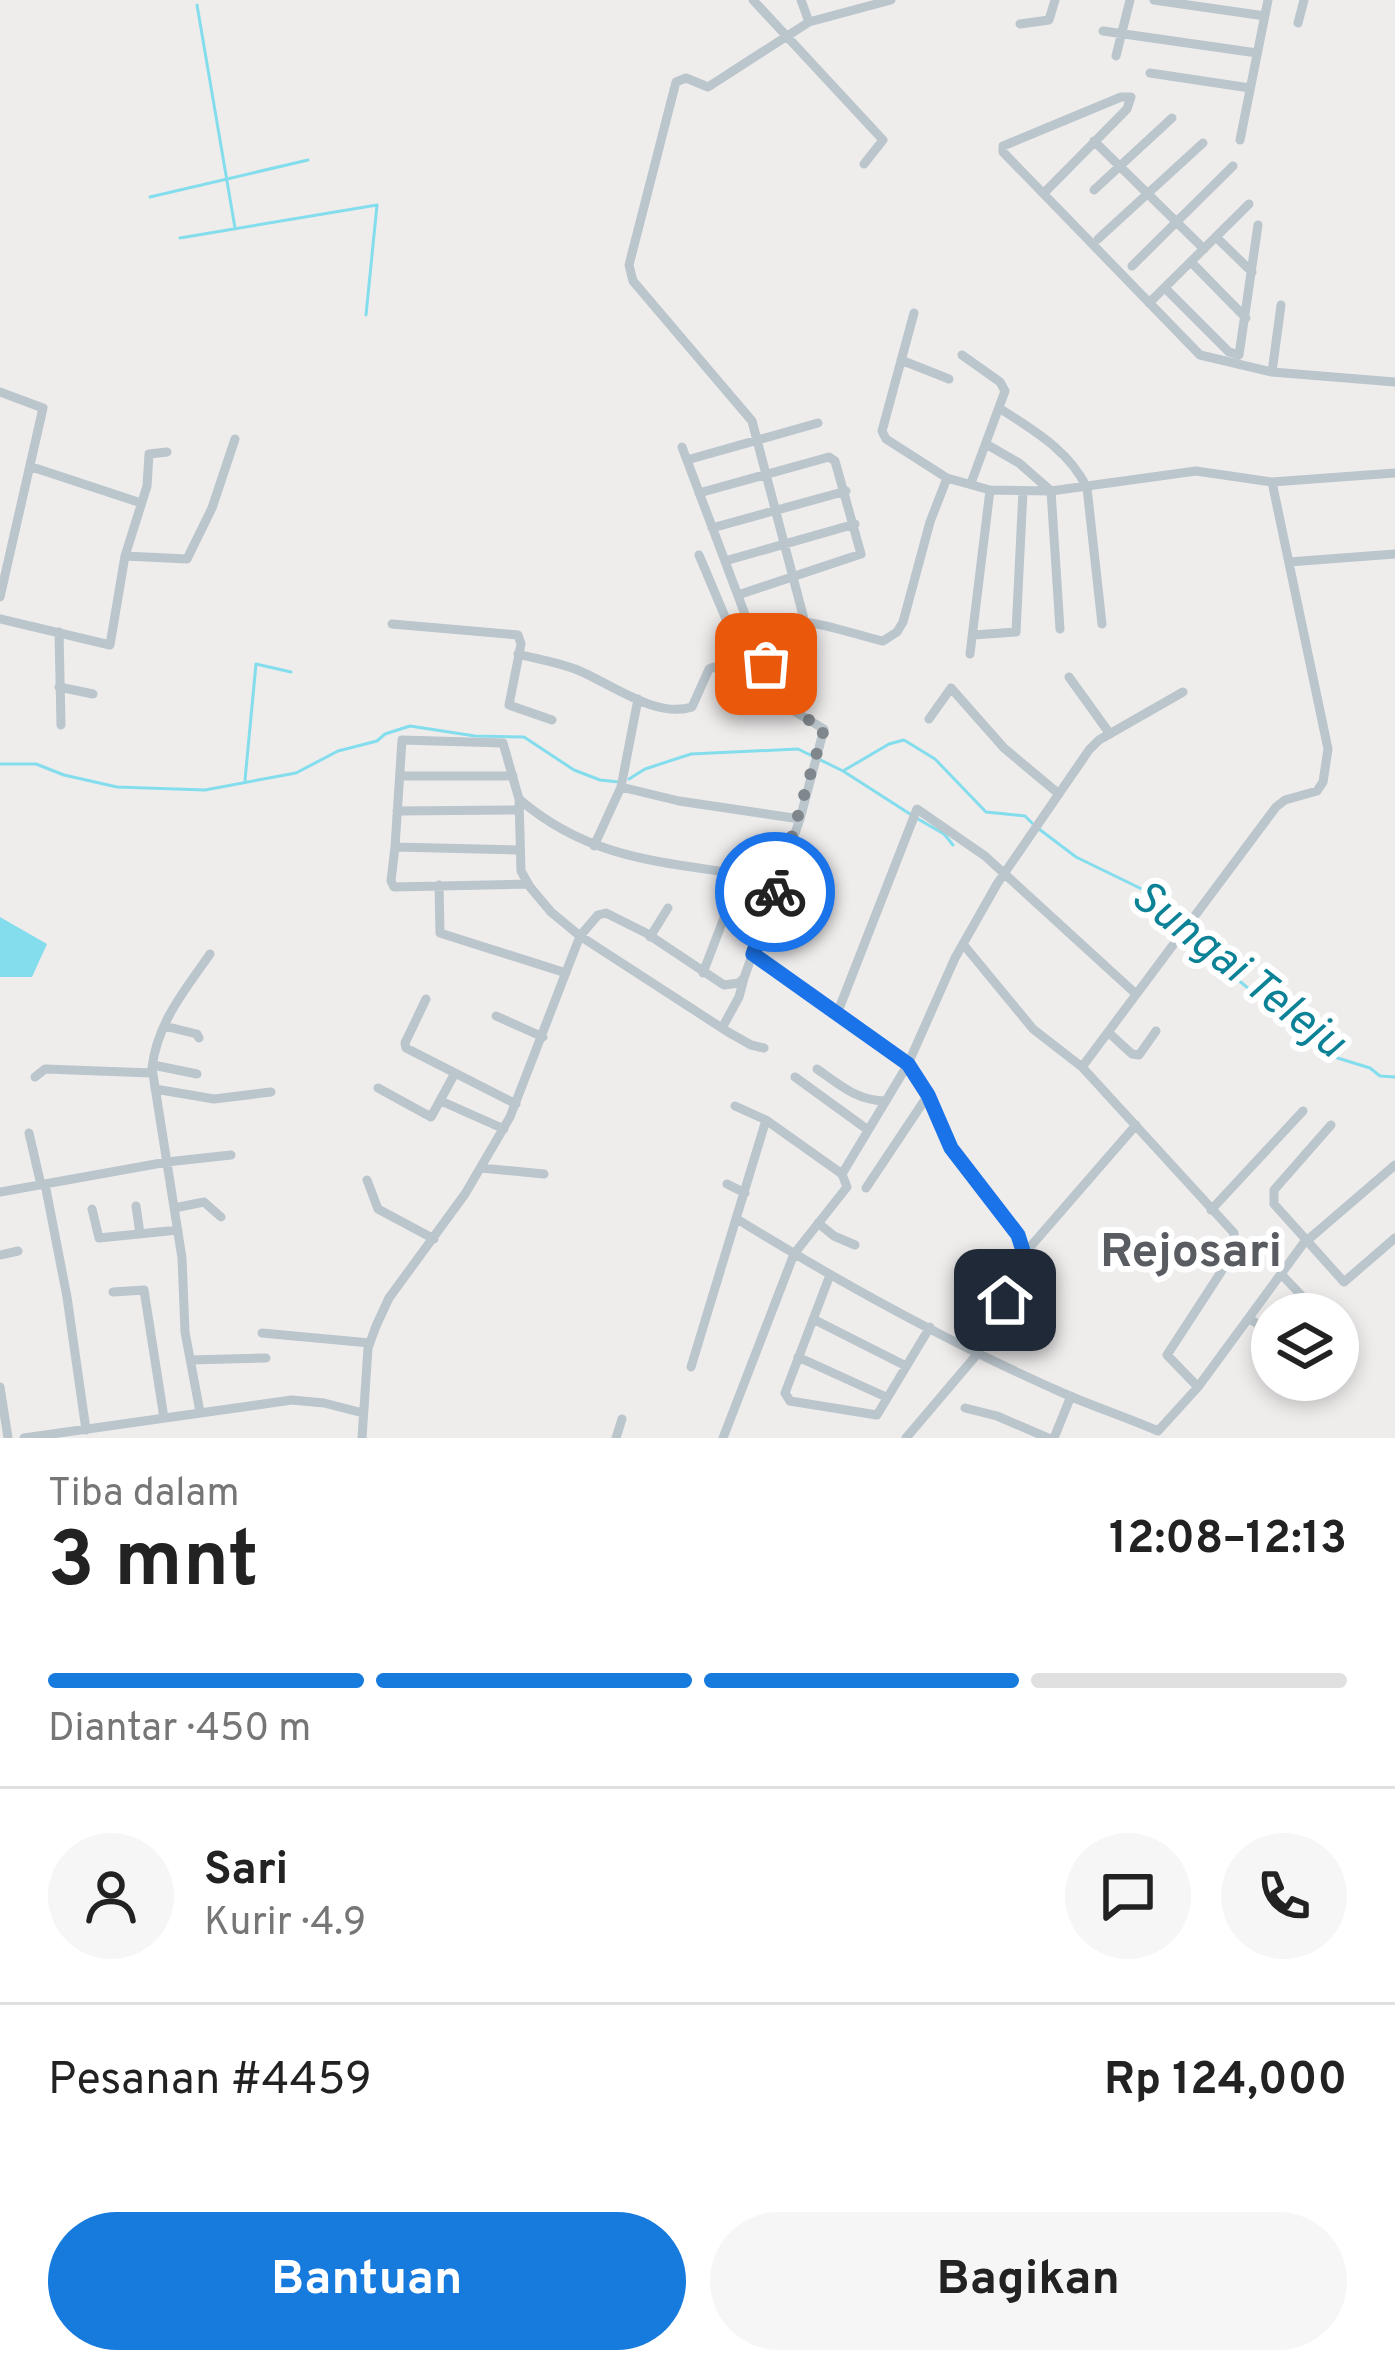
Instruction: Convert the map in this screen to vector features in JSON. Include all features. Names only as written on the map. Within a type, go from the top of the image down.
[{"type":"street","points":[[754,0],[883,140],[864,164]]},
{"type":"street","points":[[801,0],[809,22]]},
{"type":"street","points":[[836,0],[841,15]]},
{"type":"street","points":[[804,619],[752,421],[633,281],[629,265],[676,82],[686,78],[708,87],[809,22],[891,0]]},
{"type":"street","points":[[1020,24],[1049,20],[1055,0]]},
{"type":"street","points":[[1116,56],[1130,0]]},
{"type":"street","points":[[1154,0],[1204,3],[1265,16]]},
{"type":"street","points":[[1240,140],[1268,0]]},
{"type":"street","points":[[1298,23],[1304,0]]},
{"type":"street","points":[[1103,32],[1257,53]]},
{"type":"street","points":[[1150,73],[1250,88]]},
{"type":"street","points":[[1044,193],[1127,109],[1131,98],[1120,97],[1004,146],[1003,152],[1200,355],[1272,372],[1395,382]]},
{"type":"street","points":[[1094,190],[1172,118]]},
{"type":"street","points":[[1094,141],[1204,249]]},
{"type":"street","points":[[1099,239],[1203,143]]},
{"type":"street","points":[[1132,266],[1233,166]]},
{"type":"street","points":[[1149,303],[1249,204]]},
{"type":"street","points":[[1165,288],[1232,355],[1242,353],[1258,225]]},
{"type":"street","points":[[1216,237],[1252,272]]},
{"type":"street","points":[[1191,262],[1246,318]]},
{"type":"street","points":[[1272,372],[1281,305]]},
{"type":"street","points":[[914,313],[883,436],[947,478],[990,490],[1051,491],[1211,470],[1271,482],[1395,473]]},
{"type":"street","points":[[962,355],[1000,382],[1005,391],[971,483]]},
{"type":"street","points":[[901,360],[949,379]]},
{"type":"street","points":[[0,392],[43,408],[32,466],[6,548],[0,597]]},
{"type":"street","points":[[998,408],[1061,452],[1077,468],[1087,488],[1102,624]]},
{"type":"street","points":[[687,460],[818,423]]},
{"type":"street","points":[[124,556],[187,559],[212,508],[236,440]]},
{"type":"street","points":[[986,444],[1019,463],[1051,491],[1060,629]]},
{"type":"street","points":[[682,447],[738,595],[754,627],[775,638]]},
{"type":"street","points":[[0,619],[110,645],[124,556],[147,486],[149,454],[167,452]]},
{"type":"street","points":[[699,493],[829,457],[835,461],[861,554],[738,595]]},
{"type":"street","points":[[32,466],[141,503]]},
{"type":"street","points":[[699,555],[730,631],[804,619],[832,631],[883,641],[897,632],[947,478]]},
{"type":"street","points":[[1082,1067],[1280,802],[1312,795],[1323,782],[1326,737],[1271,482]]},
{"type":"street","points":[[970,654],[990,490]]},
{"type":"street","points":[[712,528],[846,491]]},
{"type":"street","points":[[973,635],[1012,636],[1016,632],[1023,491]]},
{"type":"street","points":[[725,561],[855,524]]},
{"type":"street","points":[[1288,562],[1395,554]]},
{"type":"street","points":[[758,690],[782,623]]},
{"type":"street","points":[[392,624],[518,634],[521,639],[509,705],[552,720]]},
{"type":"street","points":[[59,632],[61,725]]},
{"type":"street","points":[[518,654],[572,668],[678,711],[692,707],[714,667],[824,725],[800,819],[739,997],[722,1028]]},
{"type":"street","points":[[1069,677],[1110,734]]},
{"type":"street","points":[[59,687],[93,694]]},
{"type":"street","points":[[929,719],[951,688],[1004,748],[1058,794]]},
{"type":"street","points":[[842,1174],[908,1064],[963,944],[1004,874],[1089,750],[1183,692]]},
{"type":"street","points":[[594,846],[622,782],[638,698]]},
{"type":"street","points":[[528,884],[392,885],[402,740],[500,742],[519,805],[520,871],[551,912],[722,1028],[764,1048]]},
{"type":"street","points":[[400,776],[513,776]]},
{"type":"street","points":[[622,782],[679,801],[800,819]]},
{"type":"street","points":[[397,811],[519,805],[594,846],[664,863],[779,880]]},
{"type":"street","points":[[837,1014],[919,809],[1004,874],[1136,994]]},
{"type":"street","points":[[395,848],[519,850]]},
{"type":"street","points":[[439,885],[440,933],[566,973]]},
{"type":"street","points":[[650,937],[668,908]]},
{"type":"street","points":[[362,1438],[370,1343],[389,1298],[434,1239],[504,1129],[580,936],[598,915],[606,913],[724,985],[744,978]]},
{"type":"street","points":[[703,973],[725,915]]},
{"type":"street","points":[[963,944],[1033,1029],[1082,1067],[1234,1233],[1234,1252],[1167,1355],[1198,1387]]},
{"type":"street","points":[[200,1412],[153,1069],[164,1026],[210,954]]},
{"type":"street","points":[[753,954],[908,1064],[928,1095],[951,1148],[1012,1225],[1024,1254]]},
{"type":"street","points":[[426,999],[405,1046],[516,1104]]},
{"type":"street","points":[[496,1016],[543,1037]]},
{"type":"street","points":[[164,1026],[200,1038]]},
{"type":"street","points":[[1108,1033],[1139,1055],[1156,1031]]},
{"type":"street","points":[[35,1077],[45,1069],[197,1073]]},
{"type":"street","points":[[818,1069],[853,1094],[868,1101],[886,1101]]},
{"type":"street","points":[[378,1088],[429,1117],[455,1073]]},
{"type":"street","points":[[795,1077],[868,1130]]},
{"type":"street","points":[[155,1089],[214,1099],[271,1092]]},
{"type":"street","points":[[866,1188],[928,1095]]},
{"type":"street","points":[[441,1101],[504,1129]]},
{"type":"street","points":[[723,1438],[794,1254],[847,1187],[842,1174],[766,1120],[735,1106]]},
{"type":"street","points":[[1211,1210],[1303,1111]]},
{"type":"street","points":[[691,1367],[766,1120]]},
{"type":"street","points":[[906,1438],[979,1352],[1024,1254],[1136,1125]]},
{"type":"street","points":[[1331,1125],[1274,1190],[1274,1204],[1344,1282],[1395,1238]]},
{"type":"street","points":[[29,1133],[67,1297],[86,1430]]},
{"type":"street","points":[[0,1192],[232,1155]]},
{"type":"street","points":[[737,1219],[830,1275],[979,1352],[1163,1434],[1306,1241],[1395,1165]]},
{"type":"street","points":[[481,1168],[544,1174]]},
{"type":"street","points":[[367,1180],[378,1209],[434,1239]]},
{"type":"street","points":[[727,1184],[745,1193]]},
{"type":"street","points":[[174,1208],[204,1202],[221,1217]]},
{"type":"street","points":[[136,1206],[140,1234]]},
{"type":"street","points":[[92,1209],[99,1238],[178,1230]]},
{"type":"street","points":[[818,1223],[855,1245]]},
{"type":"street","points":[[0,1255],[17,1251]]},
{"type":"street","points":[[1281,1274],[1299,1293]]},
{"type":"street","points":[[830,1275],[784,1394],[790,1401],[877,1415],[930,1327]]},
{"type":"street","points":[[112,1292],[143,1290],[164,1418]]},
{"type":"street","points":[[813,1319],[906,1366]]},
{"type":"street","points":[[262,1333],[370,1343]]},
{"type":"street","points":[[798,1357],[886,1397]]},
{"type":"street","points":[[190,1360],[266,1358]]},
{"type":"street","points":[[0,1387],[8,1438]]},
{"type":"street","points":[[965,1408],[1051,1438],[1071,1396]]},
{"type":"street","points":[[24,1438],[292,1400],[363,1413]]},
{"type":"street","points":[[616,1438],[622,1419]]},
{"type":"water","points":[[0,917],[47,944],[32,977],[0,977]]},
{"type":"waterway","points":[[197,5],[235,228]]},
{"type":"waterway","points":[[150,197],[308,160]]},
{"type":"waterway","points":[[180,238],[377,205],[366,315]]},
{"type":"waterway","points":[[245,780],[256,664],[291,672]]},
{"type":"waterway","name":"Sungai Teleju","points":[[0,764],[36,764],[117,787],[205,790],[296,773],[338,751],[410,726],[475,736],[524,737],[574,770],[619,782]]},
{"type":"waterway","name":"Sungai Teleju","points":[[843,771],[904,740],[935,759],[986,812],[1025,816],[1032,823]]},
{"type":"waterway","name":"Sungai Teleju","points":[[629,779],[691,754],[798,749],[910,814]]},
{"type":"waterway","name":"Sungai Teleju","points":[[918,819],[953,845]]},
{"type":"waterway","name":"Sungai Teleju","points":[[1039,829],[1076,857],[1150,893],[1206,953],[1328,1055],[1370,1068],[1380,1076],[1395,1077]]},
{"type":"way so far","points":[[766,664],[758,690],[824,725],[775,892]]},
{"type":"district","name":"Rejosari","points":[[1191,1254]]},
{"type":"route","points":[[775,892],[753,954],[908,1064],[928,1095],[951,1148],[1018,1235],[1024,1254],[1005,1300]]}]
